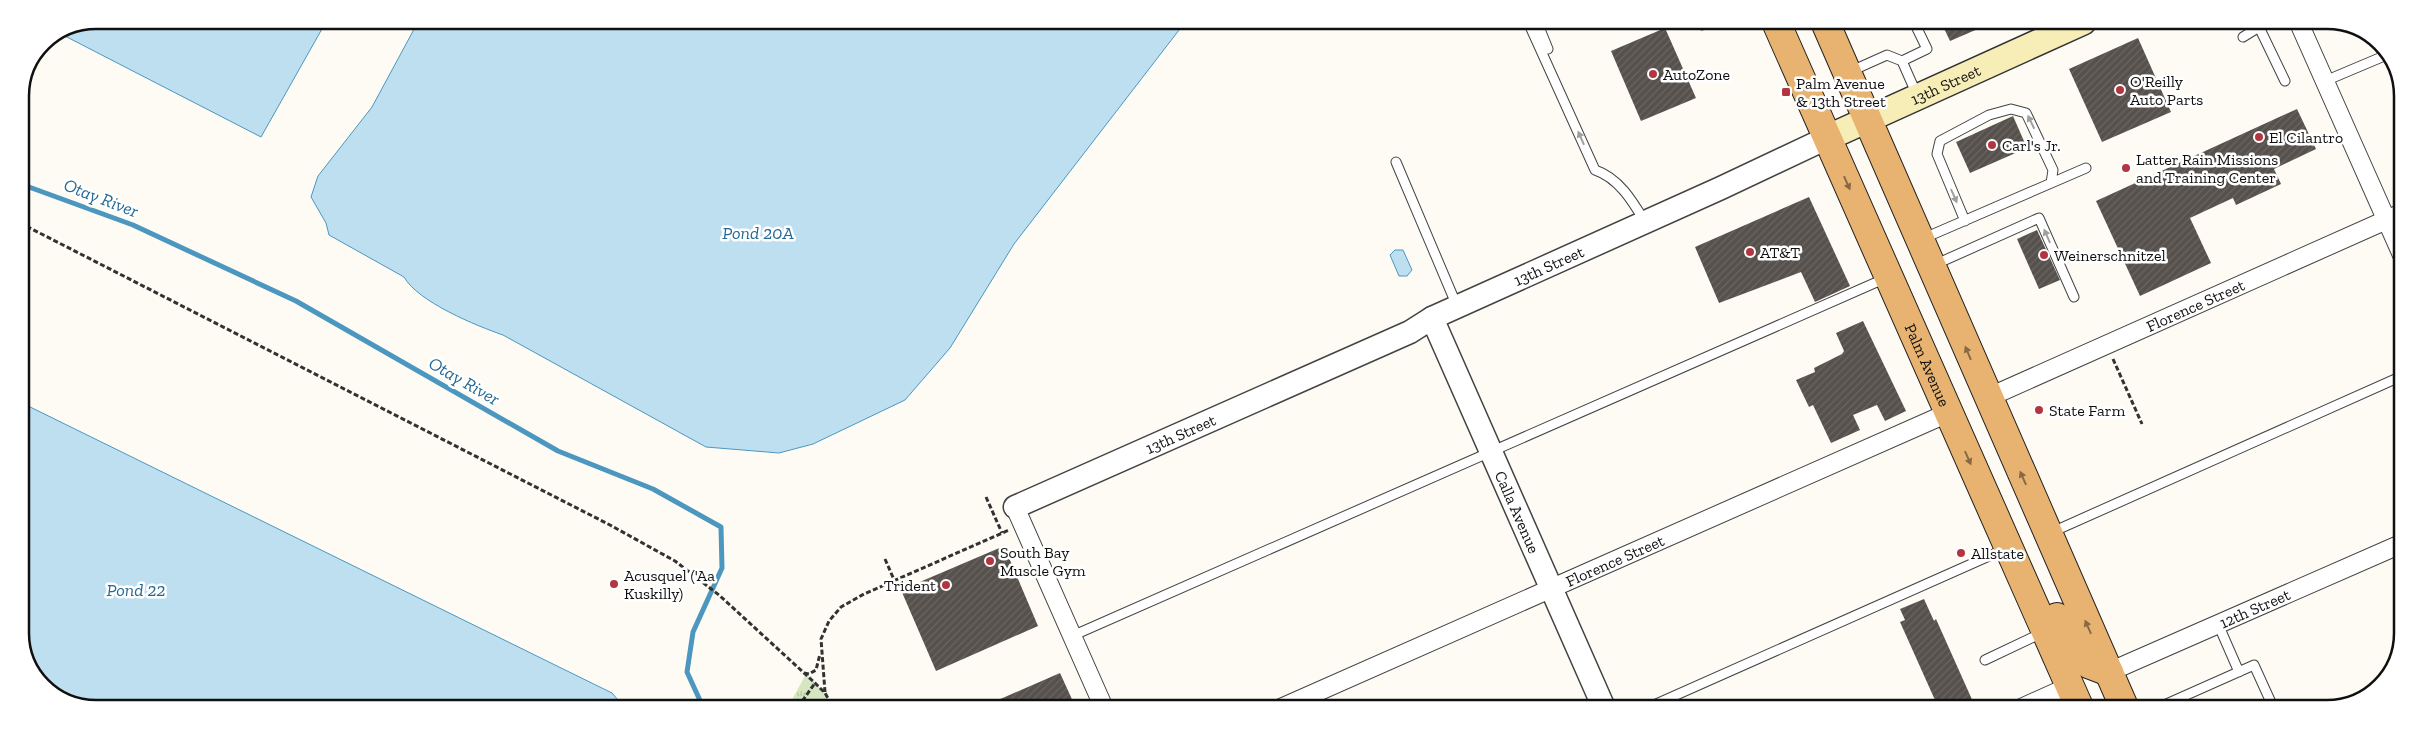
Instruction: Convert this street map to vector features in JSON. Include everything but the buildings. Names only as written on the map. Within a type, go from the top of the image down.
[{"type":"highway","name":"Palm Avenue","points":[[1779,29],[2075,697]]},
{"type":"highway","points":[[1828,29],[1987,398],[2121,700]]},
{"type":"highway","points":[[2008,548],[2029,565],[2071,645],[2088,664],[2108,672]]},
{"type":"main road","name":"13th Street","points":[[1827,138],[2068,29]]},
{"type":"street","points":[[2302,29],[2325,81],[2394,217]]},
{"type":"street","name":"13th Street","points":[[1014,517],[1410,332],[1432,318],[1827,138]]},
{"type":"street","name":"Florence Street","points":[[1987,398],[2394,217]]},
{"type":"street","name":"Calla Avenue","points":[[1432,318],[1600,700]]},
{"type":"street","name":"Florence Street","points":[[1299,700],[1948,413]]},
{"type":"street","points":[[1014,517],[1072,636],[1100,700]]},
{"type":"street","name":"12th Street","points":[[2108,672],[2394,547]]},
{"type":"street","points":[[2061,700],[2075,697]]},
{"type":"lane","points":[[1531,29],[1595,170],[1608,174],[1633,202],[1645,222]]},
{"type":"lane","points":[[1540,29],[1550,56],[1552,72]]},
{"type":"lane","points":[[1902,61],[1926,49],[1917,29]]},
{"type":"lane","points":[[2243,37],[2256,29]]},
{"type":"lane","points":[[2260,29],[2284,81]]},
{"type":"lane","points":[[1847,73],[1887,55],[1902,61],[1918,97]]},
{"type":"lane","points":[[2325,81],[2382,57]]},
{"type":"lane","points":[[1965,221],[1937,154],[1940,142],[1989,115],[2011,109],[2026,113],[2053,170],[2052,183]]},
{"type":"lane","points":[[1396,162],[1458,306]]},
{"type":"lane","points":[[1919,240],[2086,168]]},
{"type":"lane","points":[[1930,267],[2039,218],[2074,297]]},
{"type":"lane","points":[[1072,636],[1889,277]]},
{"type":"lane","points":[[2047,534],[2394,380]]},
{"type":"lane","points":[[1665,700],[2008,548]]},
{"type":"lane","points":[[2218,624],[2239,672]]},
{"type":"lane","points":[[1985,660],[2046,632]]},
{"type":"lane","points":[[2175,700],[2254,665],[2270,700]]},
{"type":"path","points":[[29,227],[610,525],[675,561],[719,595],[758,630],[825,692],[829,700]]},
{"type":"path","points":[[2107,345],[2142,424]]},
{"type":"path","points":[[986,497],[1002,533]]},
{"type":"path","points":[[825,692],[821,639],[834,614],[864,594],[895,582],[1002,533],[1014,517]]},
{"type":"path","points":[[885,559],[895,582]]},
{"type":"path","points":[[804,672],[809,674],[816,670],[821,650]]},
{"type":"path","points":[[803,700],[815,683]]},
{"type":"green space","points":[[806,674],[825,693],[829,700],[792,700]]},
{"type":"water","points":[[96,29],[322,29],[261,137],[66,36],[83,30]]},
{"type":"water","name":"Pond 20A","points":[[414,29],[1180,29],[1014,244],[950,348],[905,400],[813,444],[779,453],[706,447],[503,335],[449,312],[422,295],[404,277],[329,235],[326,223],[311,197],[318,176],[372,107]]},
{"type":"water","points":[[1395,250],[1403,250],[1412,270],[1407,276],[1399,276],[1390,255]]},
{"type":"water","name":"Pond 22","points":[[29,406],[612,693],[618,700],[87,700],[70,695],[52,684],[40,670],[31,650],[29,637]]},
{"type":"waterway","name":"Otay River","points":[[29,187],[133,225],[296,301],[558,451],[653,489],[721,527],[722,568],[693,632],[687,672],[700,700]]},
{"type":"place","name":"AutoZone","points":[[1653,74]]},
{"type":"place","name":"O'Reilly Auto Parts","points":[[2120,90]]},
{"type":"place","name":"Palm Avenue & 13th Street","points":[[1786,92]]},
{"type":"place","name":"El Cilantro","points":[[2259,137]]},
{"type":"place","name":"Carl's Jr.","points":[[1992,145]]},
{"type":"place","name":"Latter Rain Missions and Training Center","points":[[2126,168]]},
{"type":"place","name":"AT&T","points":[[1750,252]]},
{"type":"place","name":"Weinerschnitzel","points":[[2044,255]]},
{"type":"place","name":"State Farm","points":[[2039,410]]},
{"type":"place","name":"Allstate","points":[[1961,553]]},
{"type":"place","name":"South Bay Muscle Gym","points":[[990,561]]},
{"type":"place","name":"Acusquel ('Aa Kuskilly)","points":[[614,584]]},
{"type":"place","name":"Trident","points":[[946,585]]}]
